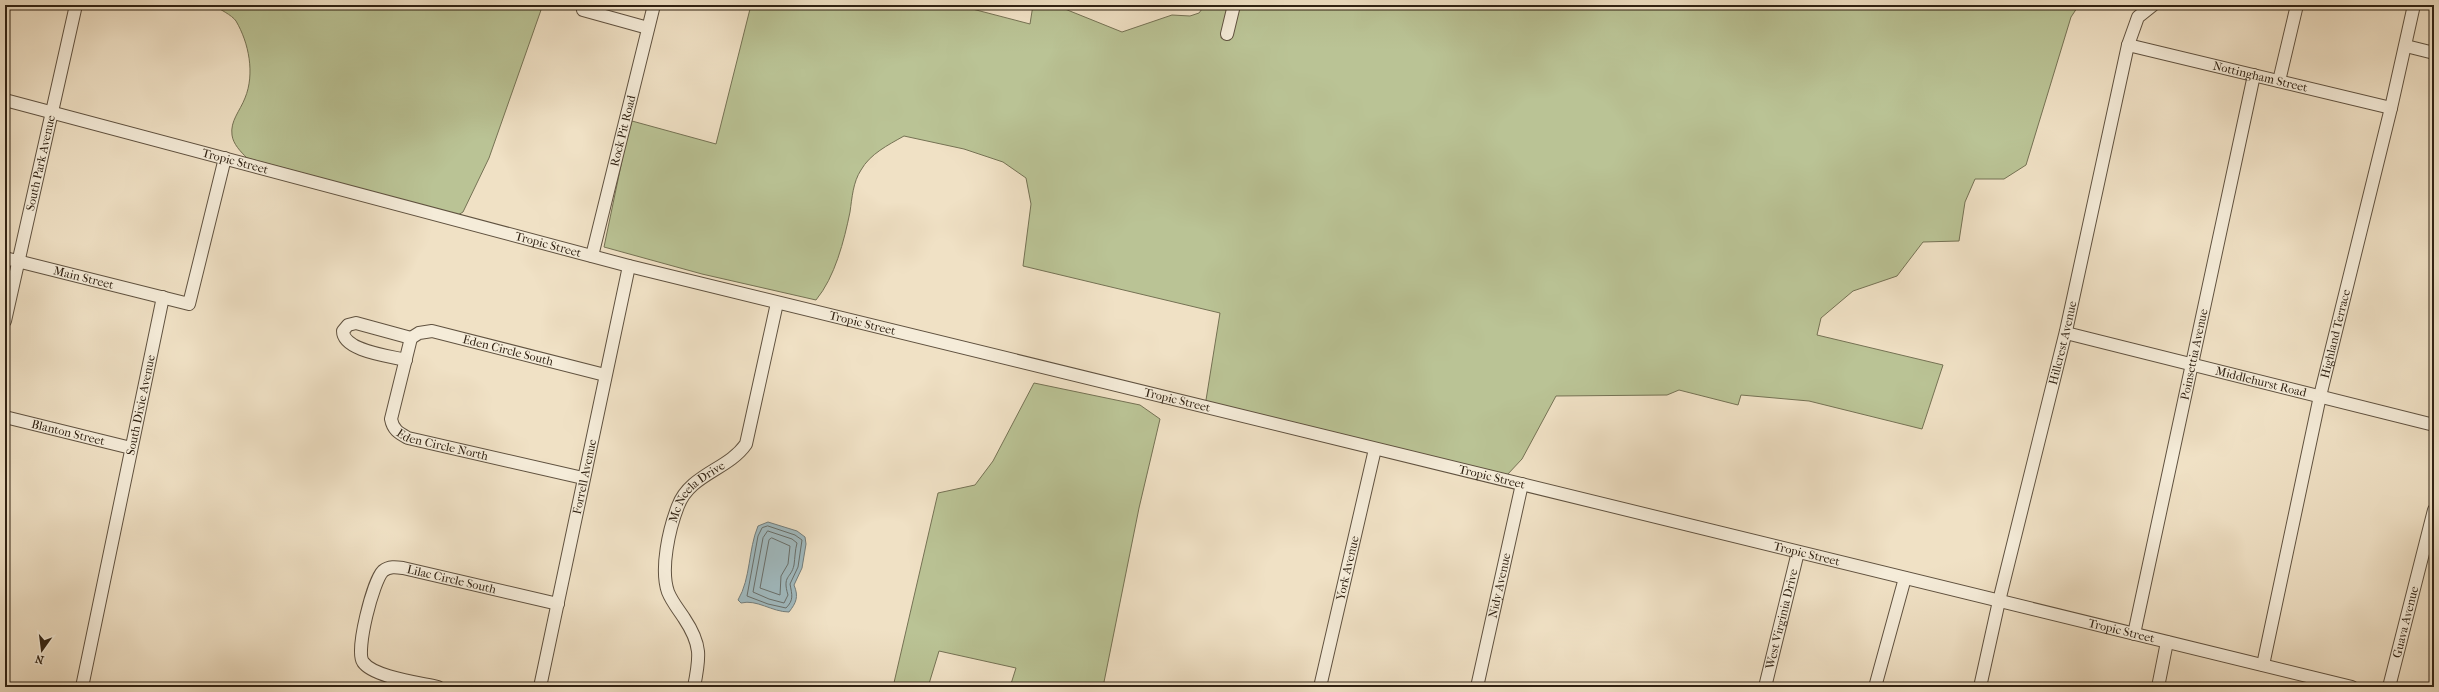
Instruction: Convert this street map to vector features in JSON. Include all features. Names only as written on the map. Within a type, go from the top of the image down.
[{"type":"street","name":"South Park Avenue","points":[[5,321],[76,5]]},
{"type":"street","name":"Rock Pit Road","points":[[592,256],[654,5]]},
{"type":"street","points":[[1227,34],[1234,5]]},
{"type":"street","name":"Hillcrest Avenue","points":[[1980,687],[1999,601],[2066,333],[2128,45],[2138,17],[2153,5]]},
{"type":"street","points":[[2279,81],[2297,5]]},
{"type":"street","name":"Highland Terrace","points":[[2263,665],[2320,396],[2406,46],[2414,5]]},
{"type":"street","points":[[584,10],[648,28]]},
{"type":"street","name":"Nottingham Street","points":[[2128,45],[2391,108]]},
{"type":"street","points":[[2406,46],[2434,53]]},
{"type":"street","name":"Poinsettia Avenue","points":[[2134,634],[2254,75]]},
{"type":"street","name":"Tropic Street","points":[[5,100],[629,266],[2263,665],[2335,685],[2352,687]]},
{"type":"street","points":[[163,297],[189,304],[225,158]]},
{"type":"street","name":"Main Street","points":[[5,258],[163,297]]},
{"type":"street","name":"Forrell Avenue","points":[[540,687],[629,266]]},
{"type":"street","name":"South Dixie Avenue","points":[[82,687],[163,297]]},
{"type":"street","name":"Mc Neela Drive","points":[[694,687],[700,652],[697,640],[674,604],[666,582],[665,568],[670,532],[678,506],[693,484],[733,458],[746,444],[777,303]]},
{"type":"street","points":[[406,360],[352,345],[347,342],[343,331],[348,325],[356,323],[411,338]]},
{"type":"street","name":"Eden Circle South","points":[[411,338],[419,332],[432,331],[605,376]]},
{"type":"street","name":"Middlehurst Road","points":[[2066,333],[2434,425]]},
{"type":"street","name":"Eden Circle North","points":[[411,338],[391,419],[394,428],[399,434],[408,438],[583,478]]},
{"type":"street","name":"Blanton Street","points":[[5,417],[132,448]]},
{"type":"street","name":"York Avenue","points":[[1320,687],[1376,449]]},
{"type":"street","name":"Nidy Avenue","points":[[1477,687],[1522,484]]},
{"type":"street","name":"Guava Avenue","points":[[2389,687],[2434,510]]},
{"type":"street","name":"West Virginia Drive","points":[[1765,687],[1798,552]]},
{"type":"street","name":"Lilac Circle South","points":[[438,687],[382,674],[363,663],[360,647],[369,606],[380,574],[384,570],[395,566],[558,604]]},
{"type":"street","points":[[1875,687],[1905,578]]},
{"type":"street","points":[[2158,687],[2168,642]]},
{"type":"green space","points":[[213,5],[522,5],[541,10],[489,158],[463,212],[458,215],[247,158],[236,145],[232,135],[232,125],[245,98],[250,79],[247,49],[241,30],[236,21],[229,14]]},
{"type":"green space","points":[[751,5],[957,5],[1030,24],[1033,5],[1055,5],[1122,32],[1172,15],[1190,16],[1199,13],[1205,5],[1229,5],[1221,38],[1230,40],[1239,5],[2079,5],[2071,17],[2026,165],[2004,179],[1975,179],[1965,202],[1959,241],[1923,242],[1897,276],[1853,291],[1821,318],[1817,335],[1943,365],[1922,429],[1809,401],[1741,395],[1738,405],[1679,390],[1667,395],[1556,396],[1522,459],[1507,475],[1207,402],[1206,400],[1220,313],[1023,266],[1031,204],[1026,178],[1003,162],[964,149],[904,136],[880,150],[869,159],[858,175],[852,196],[848,223],[842,247],[834,270],[823,291],[816,300],[702,274],[604,247],[625,146],[632,121],[716,144]]},
{"type":"green space","points":[[1034,383],[1140,405],[1160,419],[1139,508],[1103,687],[1010,687],[1016,668],[939,651],[928,687],[893,687],[938,493],[975,485],[993,461]]},
{"type":"water","points":[[768,522],[797,531],[805,537],[806,544],[802,568],[794,585],[796,600],[789,612],[759,604],[747,602],[741,603],[738,600],[745,583],[752,545],[758,526]]}]
